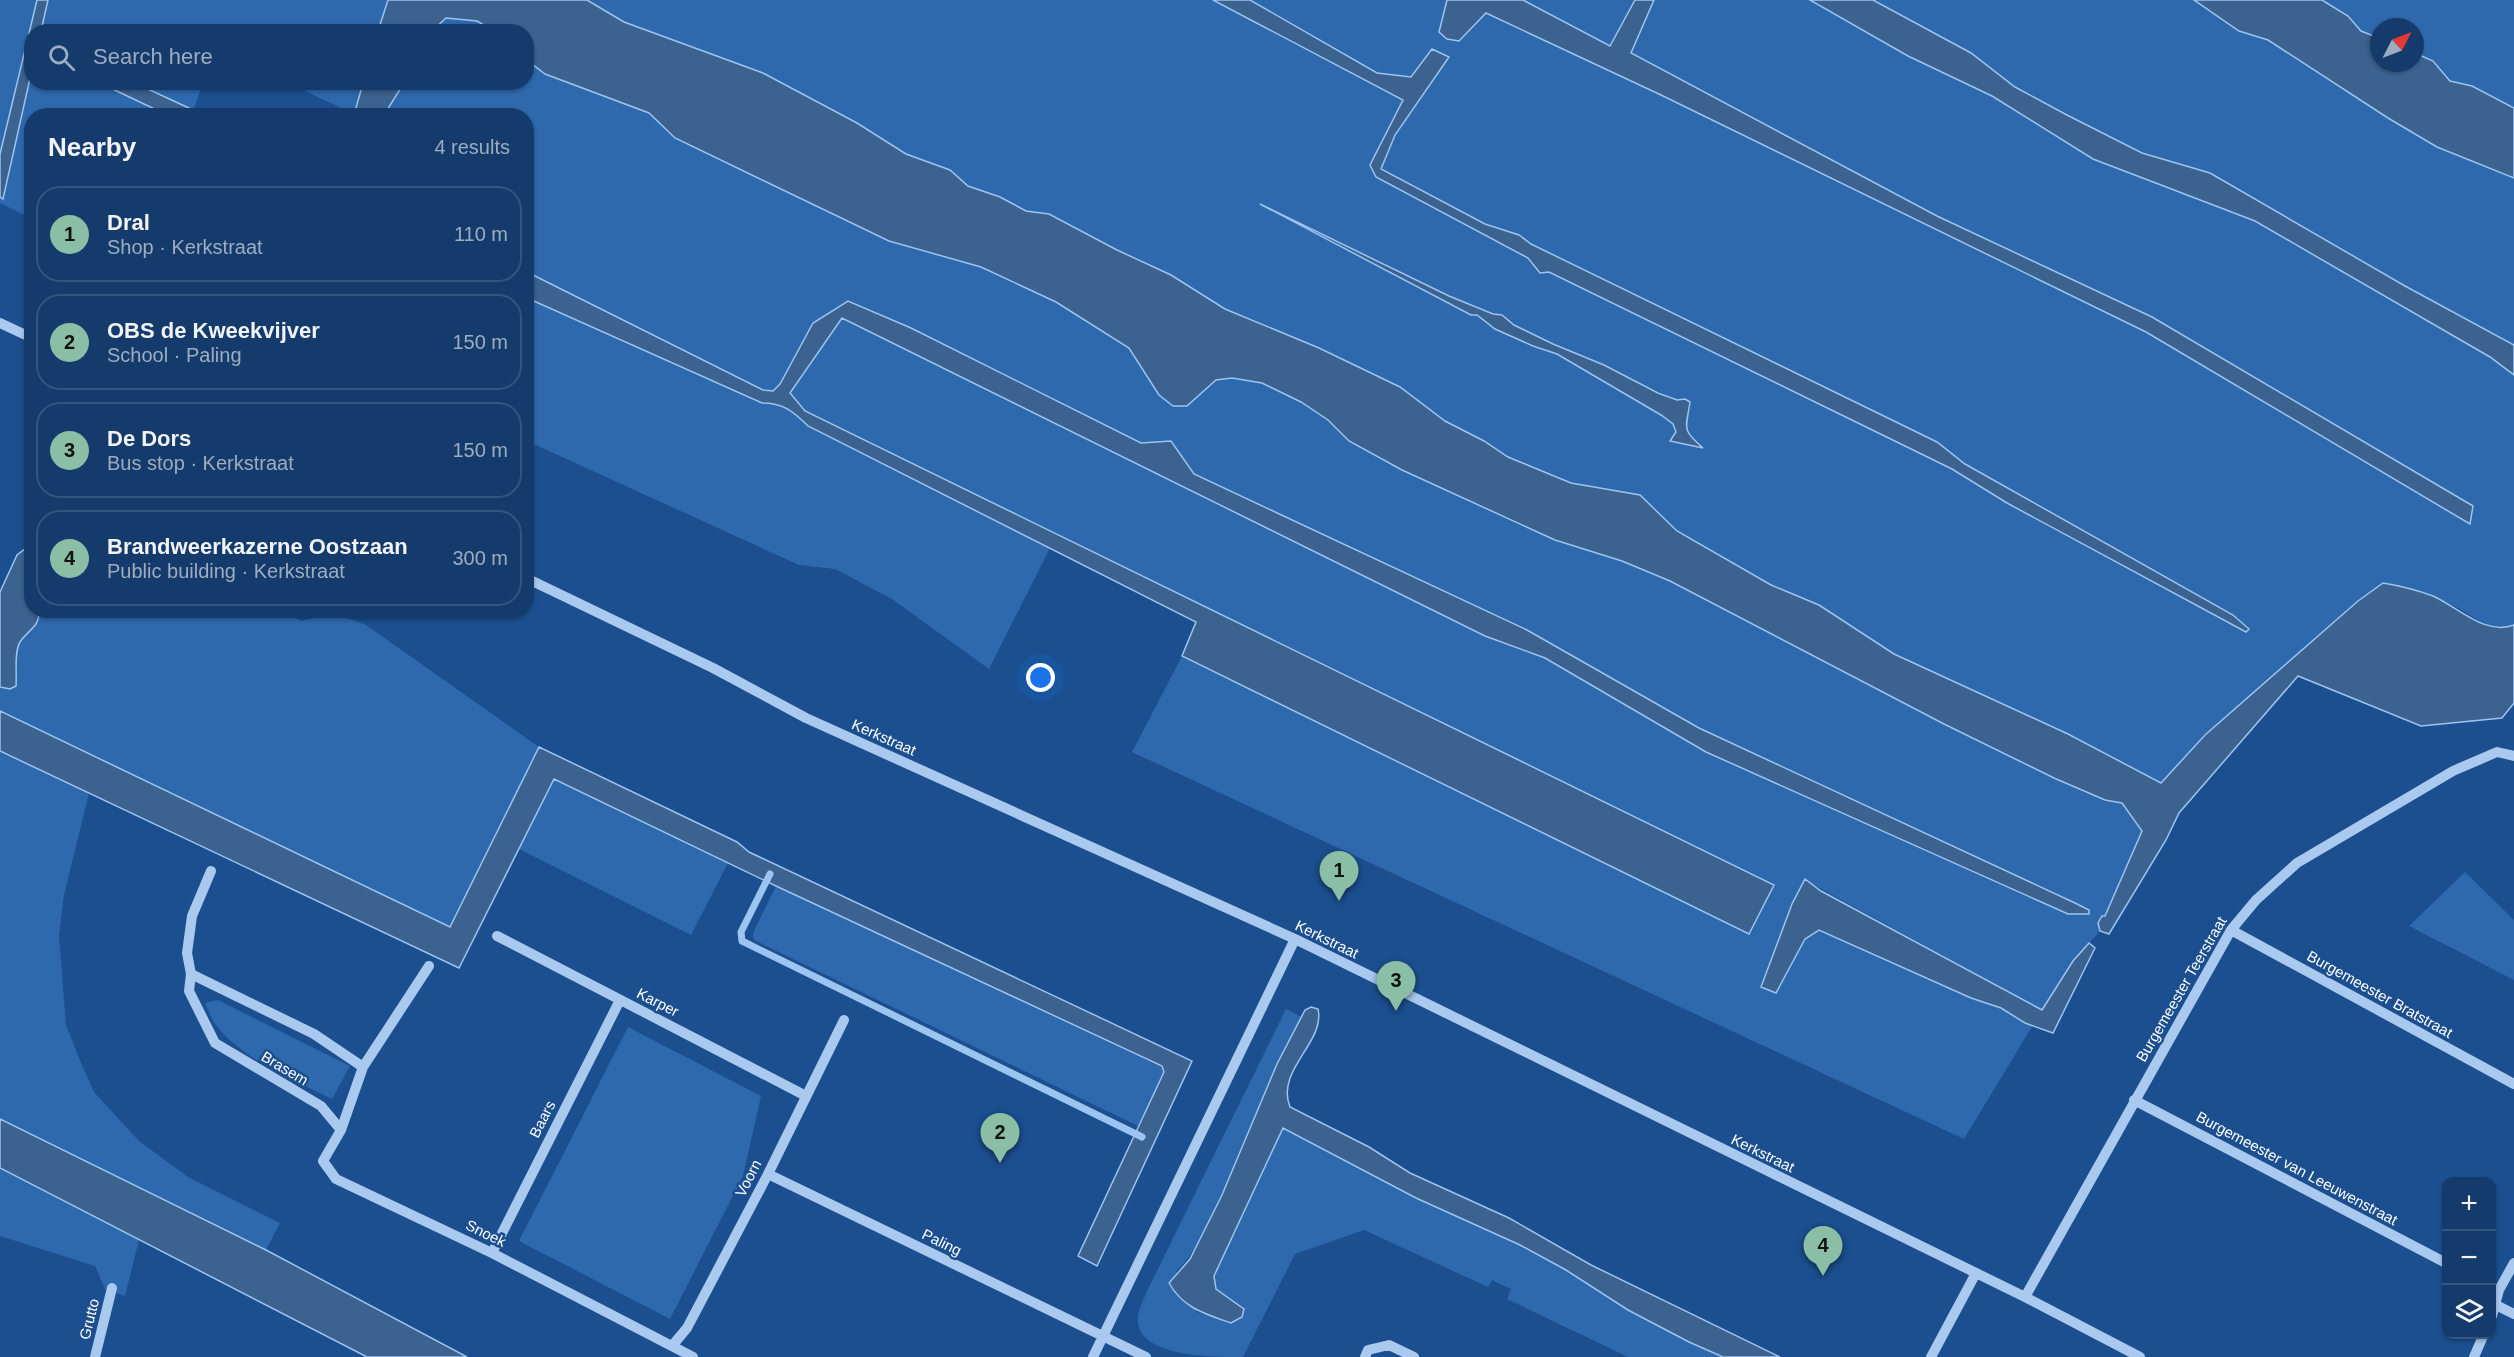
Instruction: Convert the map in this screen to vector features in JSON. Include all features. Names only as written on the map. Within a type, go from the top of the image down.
[{"type":"street","points":[[0,323],[24,334]]},
{"type":"street","name":"Kerkstraat","points":[[534,582],[713,668],[807,718],[1295,939],[2025,1297],[2139,1357]]},
{"type":"street","name":"Burgemeester Teerstraat","points":[[2025,1297],[2231,930],[2256,900],[2297,863],[2453,771],[2497,752],[2514,756]]},
{"type":"street","name":"Brasem","points":[[211,871],[192,915],[187,953],[191,974],[189,991],[215,1043],[321,1106],[341,1130]]},
{"type":"street","name":"Burgemeester Bratstraat","points":[[2231,930],[2514,1084]]},
{"type":"street","name":"Karper","points":[[498,936],[806,1096]]},
{"type":"street","points":[[1093,1357],[1295,939]]},
{"type":"street","points":[[341,1130],[363,1066],[429,966]]},
{"type":"street","points":[[191,974],[314,1034],[363,1066]]},
{"type":"street","name":"Baars","points":[[492,1252],[620,1000]]},
{"type":"street","name":"Voorn","points":[[672,1346],[687,1328],[768,1174],[844,1020]]},
{"type":"street","name":"Burgemeester van Leeuwenstraat","points":[[2134,1100],[2442,1261]]},
{"type":"street","name":"Snoek","points":[[341,1130],[323,1161],[336,1179],[492,1252],[693,1357]]},
{"type":"street","name":"Paling","points":[[768,1174],[1146,1357]]},
{"type":"street","points":[[2496,1287],[2514,1263]]},
{"type":"street","points":[[1930,1357],[1976,1273]]},
{"type":"street","name":"Grutto","points":[[95,1357],[112,1288]]},
{"type":"street","points":[[2496,1305],[2514,1314]]},
{"type":"street","points":[[2474,1357],[2482,1339]]},
{"type":"street","points":[[1365,1357],[1368,1350],[1389,1345],[1414,1357]]},
{"type":"shaded area","points":[[0,0],[37,0],[31,24],[24,24],[24,54],[0,154]]},
{"type":"shaded area","points":[[37,0],[48,0],[43,24],[31,24]]},
{"type":"shaded area","points":[[48,0],[388,0],[380,24],[43,24]]},
{"type":"shaded area","points":[[388,0],[587,0],[624,22],[763,73],[857,123],[906,154],[950,170],[968,186],[1000,197],[1026,211],[1049,214],[1171,275],[1225,309],[1319,348],[1400,387],[1445,421],[1484,441],[1508,457],[1571,483],[1640,495],[1677,531],[1771,585],[1819,605],[1894,654],[2068,734],[2161,783],[2205,735],[2358,601],[2383,583],[2433,596],[2482,624],[2493,627],[2514,625],[2514,703],[2502,718],[2421,726],[2298,676],[2179,813],[2166,840],[2109,934],[2100,931],[2098,923],[2102,916],[2105,916],[2142,831],[2122,803],[2105,800],[2054,778],[1944,724],[1670,581],[1622,561],[1555,540],[1402,470],[1349,441],[1328,420],[1301,402],[1262,383],[1232,378],[1216,380],[1187,406],[1173,406],[1159,395],[1129,348],[1056,302],[981,267],[889,241],[675,138],[649,113],[545,74],[534,65],[534,24],[482,24],[477,21],[446,18],[440,24],[380,24]]},
{"type":"shaded area","points":[[587,0],[1213,0],[1403,100],[1370,165],[1528,258],[1540,273],[1549,272],[1952,469],[2007,503],[2246,632],[2249,628],[2233,615],[1965,464],[1937,442],[1531,244],[1519,235],[1485,224],[1381,169],[1395,135],[1448,57],[1432,49],[1411,77],[1377,73],[1250,0],[1447,0],[1439,32],[1458,41],[1486,13],[1661,95],[2146,332],[2470,523],[2472,506],[2152,317],[1937,216],[1630,53],[1654,0],[2194,0],[2239,31],[2268,40],[2437,147],[2514,178],[2514,625],[2491,626],[2446,602],[2406,587],[2205,734],[2161,783],[2068,734],[1894,654],[1819,605],[1771,585],[1677,531],[1640,495],[1571,483],[1508,457],[1484,441],[1445,421],[1400,387],[1319,348],[1225,309],[1143,261],[1049,214],[1026,211],[1000,197],[968,186],[950,170],[906,154],[857,123],[763,73],[624,22]],"holes":[[[1274,212],[1449,296],[1493,314],[1502,315],[1514,325],[1553,344],[1677,400],[1687,420],[1686,434],[1701,448],[1671,441],[1676,433],[1673,424],[1557,354],[1495,329],[1477,315],[1471,315]]]},
{"type":"shaded area","points":[[1213,0],[1250,0],[1377,73],[1411,77],[1432,49],[1449,57],[1395,135],[1381,169],[1485,224],[1519,235],[1531,244],[1937,442],[1965,464],[2233,615],[2249,629],[2246,632],[2007,503],[1952,469],[1549,272],[1540,273],[1528,258],[1376,177],[1370,165],[1403,100]]},
{"type":"shaded area","points":[[1447,0],[1523,0],[1610,46],[1635,0],[1654,0],[1631,53],[1937,216],[2152,317],[2473,506],[2470,524],[2146,332],[1661,95],[1486,13],[1459,41],[1447,39],[1439,32]]},
{"type":"shaded area","points":[[1523,0],[1635,0],[1610,46]]},
{"type":"shaded area","points":[[1810,0],[1873,0],[1971,53],[2015,87],[2065,114],[2142,153],[2210,173],[2405,286],[2514,345],[2514,375],[2490,357],[2255,221],[2093,159],[1992,96],[1908,56]]},
{"type":"shaded area","points":[[2194,0],[2322,0],[2348,16],[2361,31],[2370,34],[2370,72],[2424,72],[2424,57],[2433,61],[2450,81],[2472,86],[2514,108],[2514,178],[2437,147],[2268,40],[2239,31]]},
{"type":"shaded area","points":[[2322,0],[2514,0],[2514,108],[2472,86],[2450,81],[2433,61],[2424,57],[2424,18],[2370,18],[2370,34],[2361,31],[2348,16]]},
{"type":"shaded area","points":[[458,17],[482,24],[440,24],[446,18]]},
{"type":"shaded area","points":[[24,54],[24,90],[27,90],[3,199],[0,197],[0,154]]},
{"type":"shaded area","points":[[534,65],[545,74],[649,113],[675,138],[889,241],[981,267],[1056,302],[1129,348],[1154,388],[1194,400],[1216,380],[1232,378],[1262,383],[1301,402],[1328,420],[1349,441],[1402,470],[1555,540],[1622,561],[1670,581],[2105,800],[2122,803],[2142,831],[2105,916],[2098,923],[2100,931],[2073,961],[2042,1010],[1805,880],[1776,992],[1805,939],[1819,930],[1971,998],[2003,1009],[2033,1025],[1964,1139],[1132,752],[1182,656],[1749,934],[1774,885],[805,411],[790,394],[842,318],[1485,636],[1545,658],[1706,752],[2067,914],[2088,914],[2089,911],[1699,728],[1527,630],[1194,474],[1171,441],[1141,443],[911,328],[848,301],[813,323],[780,384],[773,391],[763,390],[534,276],[534,108],[389,108],[400,90],[534,90]]},
{"type":"shaded area","points":[[27,90],[114,90],[151,108],[24,108],[24,215],[0,203],[0,197],[3,198]]},
{"type":"shaded area","points":[[115,90],[150,90],[189,108],[152,108]]},
{"type":"shaded area","points":[[150,90],[200,90],[194,108],[187,108]]},
{"type":"shaded area","points":[[303,90],[361,90],[356,108],[341,108]]},
{"type":"shaded area","points":[[361,90],[400,90],[388,108],[356,108]]},
{"type":"shaded area","points":[[1260,204],[1449,296],[1493,314],[1502,315],[1514,325],[1604,365],[1658,393],[1677,400],[1685,399],[1690,402],[1688,432],[1703,448],[1670,441],[1676,432],[1673,424],[1557,354],[1495,329],[1477,315],[1471,315]]},
{"type":"shaded area","points":[[534,276],[763,390],[773,391],[780,384],[813,323],[848,301],[911,328],[1141,443],[1171,441],[1194,474],[1527,630],[1699,728],[2075,903],[2089,910],[2089,914],[2068,914],[1706,752],[1545,658],[1485,636],[842,318],[790,393],[805,411],[1774,885],[1749,934],[1182,656],[1196,622],[808,426],[787,409],[776,404],[762,403],[534,301]]},
{"type":"shaded area","points":[[534,301],[762,403],[776,404],[787,409],[808,426],[1050,548],[989,669],[892,599],[835,569],[799,565],[534,444]]},
{"type":"shaded area","points":[[24,550],[24,618],[38,618],[18,646],[16,686],[10,689],[0,687],[0,592],[17,555]]},
{"type":"shaded area","points":[[38,618],[296,618],[302,621],[313,618],[349,619],[366,625],[539,747],[450,928],[0,711],[0,687],[9,689],[16,686],[19,644],[38,622]]},
{"type":"shaded area","points":[[0,711],[450,927],[539,747],[737,842],[749,852],[1192,1061],[1097,1266],[1078,1256],[1164,1072],[1162,1066],[776,886],[554,779],[459,968],[0,751]]},
{"type":"shaded area","points":[[0,751],[89,793],[64,895],[59,936],[66,1025],[94,1092],[139,1141],[188,1177],[280,1223],[266,1250],[0,1119]]},
{"type":"shaded area","points":[[554,779],[728,863],[691,935],[519,849]]},
{"type":"shaded area","points":[[2465,872],[2514,920],[2514,980],[2409,926]]},
{"type":"shaded area","points":[[1805,879],[1821,891],[2042,1010],[2073,961],[2089,943],[2095,948],[2053,1033],[2025,1023],[2001,1008],[1971,998],[1819,930],[1805,939],[1776,993],[1761,987],[1792,904]]},
{"type":"shaded area","points":[[776,886],[1162,1067],[1164,1072],[1138,1126],[754,940],[753,933]]},
{"type":"shaded area","points":[[218,1000],[350,1066],[332,1099],[269,1068],[239,1048],[215,1024],[205,1003]]},
{"type":"shaded area","points":[[1311,1007],[1318,1009],[1318,1021],[1315,1033],[1289,1081],[1287,1094],[1290,1107],[1369,1147],[1410,1173],[1509,1218],[1591,1265],[1780,1357],[1723,1357],[1689,1342],[1628,1310],[1566,1270],[1520,1245],[1416,1198],[1283,1128],[1214,1276],[1216,1289],[1244,1309],[1242,1317],[1231,1323],[1195,1309],[1181,1299],[1169,1283],[1190,1259],[1222,1195],[1277,1064],[1305,1010]]},
{"type":"shaded area","points":[[1286,1009],[1301,1017],[1196,1246],[1176,1271],[1197,1312],[1231,1323],[1242,1317],[1228,1297],[1215,1289],[1214,1276],[1283,1128],[1520,1245],[1566,1270],[1628,1310],[1723,1357],[1628,1357],[1507,1299],[1511,1289],[1492,1280],[1488,1287],[1364,1230],[1295,1254],[1243,1357],[1177,1352],[1148,1340],[1140,1330],[1138,1316],[1142,1302]]},
{"type":"shaded area","points":[[628,1027],[761,1096],[743,1176],[670,1319],[519,1241]]},
{"type":"shaded area","points":[[0,1119],[266,1250],[467,1357],[367,1357],[0,1168]]},
{"type":"shaded area","points":[[0,1168],[139,1240],[125,1296],[105,1289],[95,1266],[0,1236]]},
{"type":"waterway","points":[[770,874],[741,932],[742,941],[1142,1137]]},
{"type":"place","name":"Dral","points":[[1339,901]]},
{"type":"place","name":"De Dors","points":[[1396,1011]]},
{"type":"place","name":"OBS de Kweekvijver","points":[[1000,1163]]},
{"type":"place","name":"Brandweerkazerne Oostzaan","points":[[1823,1276]]}]
